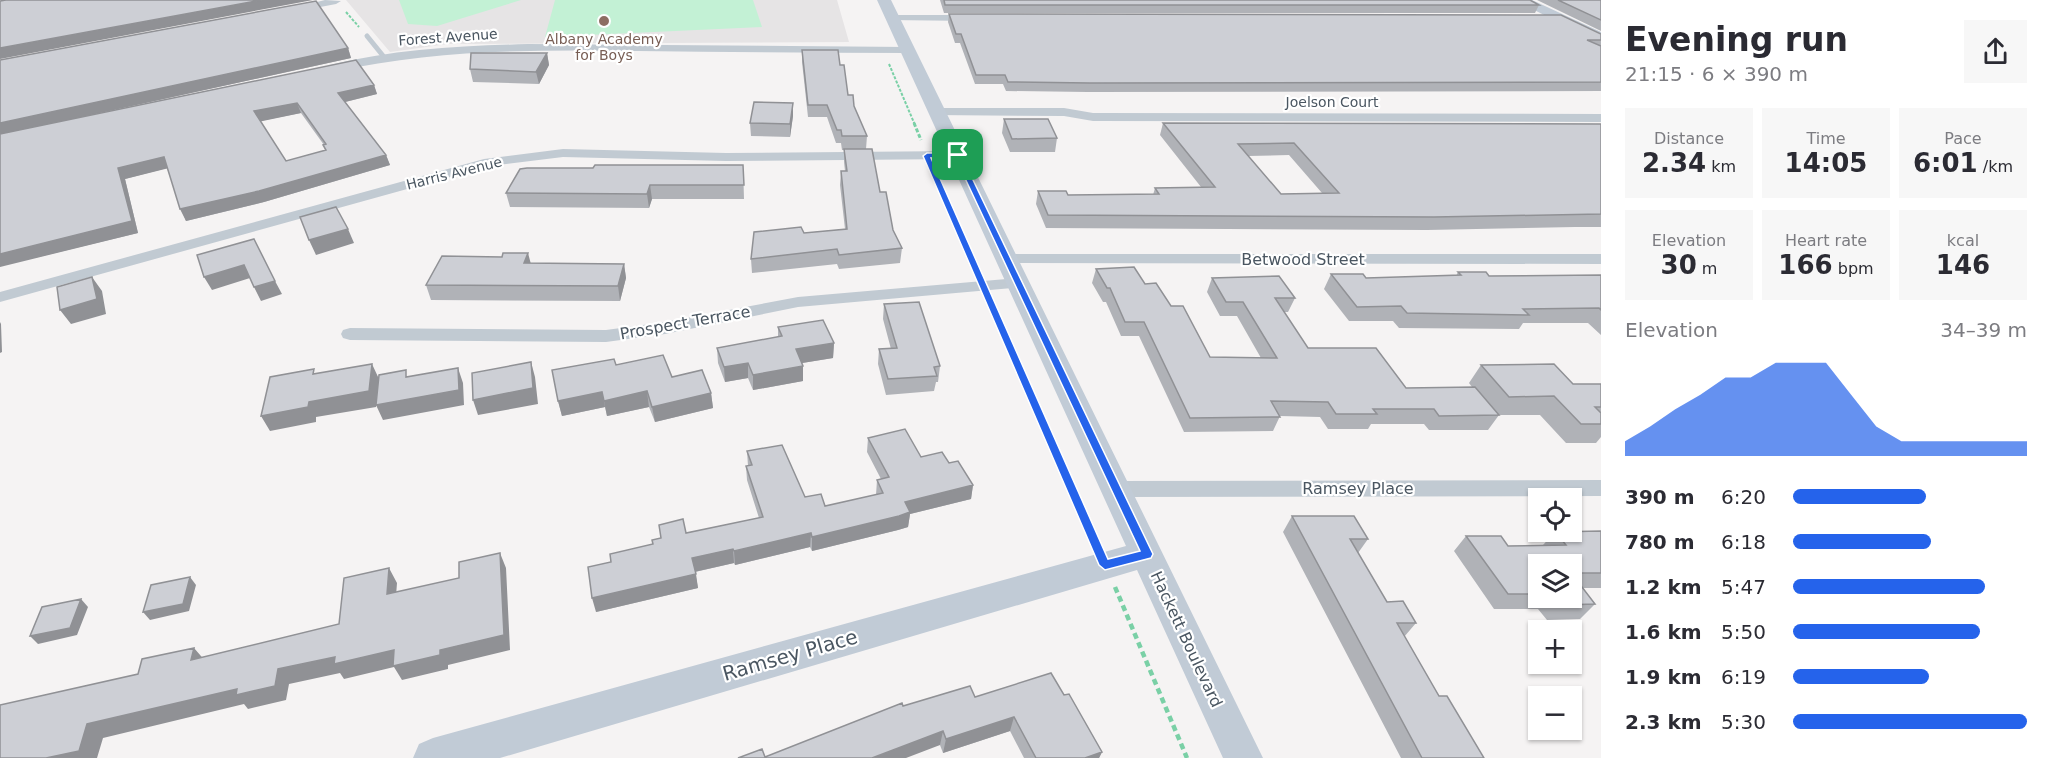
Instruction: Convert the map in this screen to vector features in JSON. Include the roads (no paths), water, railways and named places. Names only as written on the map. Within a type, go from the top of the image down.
[{"type":"street","points":[[279,12],[336,0]]},
{"type":"street","points":[[1521,0],[1601,38]]},
{"type":"street","points":[[888,9],[982,18]]},
{"type":"street","name":"Hackett Boulevard","points":[[888,9],[896,50],[938,112],[1243,758]]},
{"type":"street","points":[[1534,18],[1558,18]]},
{"type":"street","name":"Forest Avenue","points":[[326,70],[418,51],[528,47],[896,50]]},
{"type":"street","points":[[1411,107],[1423,117]]},
{"type":"street","name":"Joelson Court","points":[[938,112],[1064,112],[1093,117],[1411,107],[1601,107]]},
{"type":"street","points":[[1567,107],[1583,117]]},
{"type":"street","name":"Joelson Court","points":[[1245,112],[1423,117],[1601,118]]},
{"type":"street","name":"Harris Avenue","points":[[0,297],[489,162],[563,153],[726,156],[958,155]]},
{"type":"street","name":"Betwood Street","points":[[1006,259],[1601,259]]},
{"type":"street","name":"Prospect Terrace","points":[[350,334],[606,336],[657,329],[798,302],[1018,283]]},
{"type":"street","name":"Ramsey Place","points":[[1116,489],[1601,488]]},
{"type":"street","name":"Ramsey Place","points":[[434,758],[1147,554]]},
{"type":"lane","points":[[367,36],[384,57]]},
{"type":"place","name":"Albany Academy for Boys","points":[[604,21]]}]
